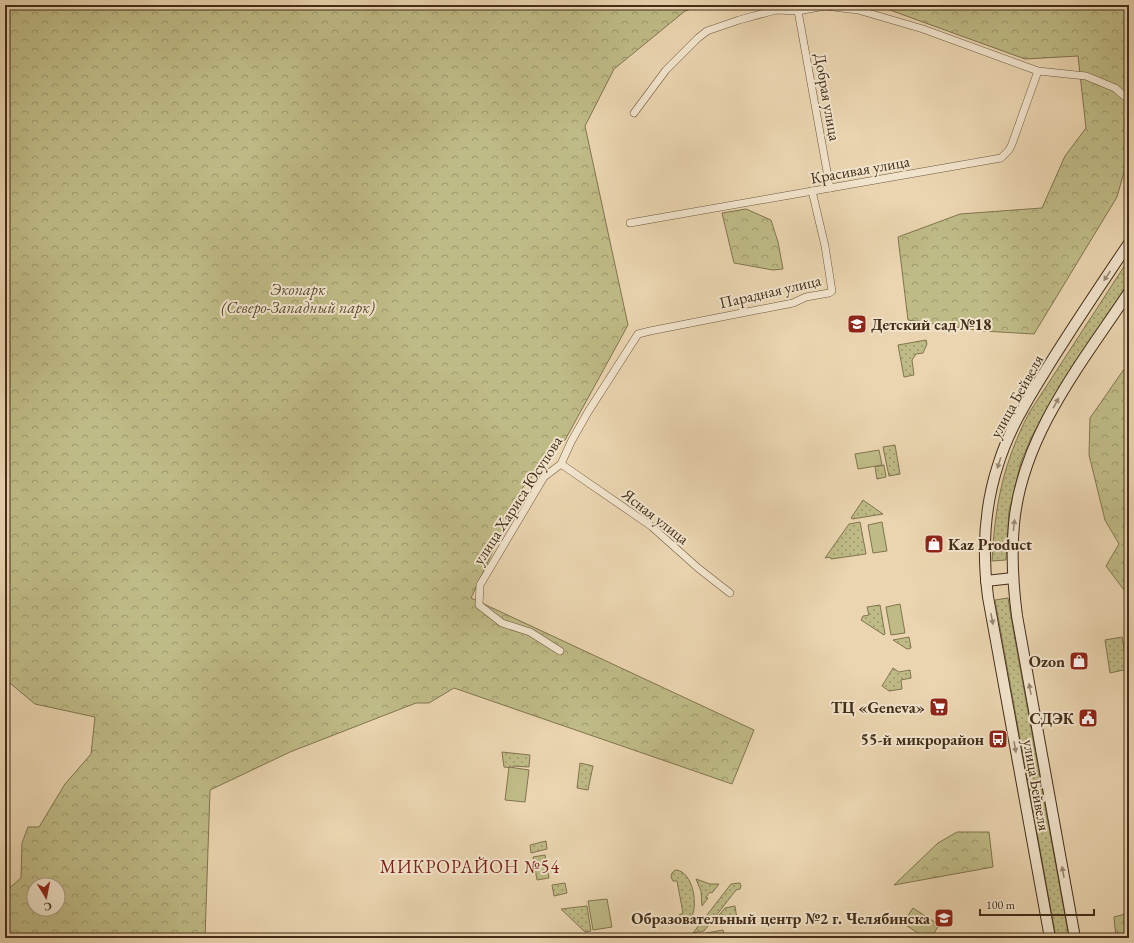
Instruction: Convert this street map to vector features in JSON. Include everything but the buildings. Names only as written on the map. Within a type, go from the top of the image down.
[{"type":"main road","name":"улица Бейвеля","points":[[1050,938],[986,581],[984,554],[990,498],[998,464],[1008,438],[1020,414],[1062,345],[1129,243]]},
{"type":"main road","name":"улица Бейвеля","points":[[1075,938],[1019,628],[1013,578],[1014,523],[1017,502],[1030,456],[1060,396],[1129,292]]},
{"type":"main road","points":[[986,581],[1013,578]]},
{"type":"street","points":[[634,113],[666,70],[707,31],[739,20],[776,10],[798,10],[825,6],[858,10],[923,29],[1038,71],[1086,76],[1115,88],[1129,100]]},
{"type":"street","name":"Добрая улица","points":[[798,10],[830,188]]},
{"type":"street","name":"Красивая улица","points":[[630,223],[1001,158],[1010,150],[1038,71]]},
{"type":"street","name":"Парадная улица","points":[[638,334],[793,303],[806,297],[829,293],[832,287],[812,192]]},
{"type":"street","name":"улица Хариса Юсупова","points":[[560,651],[530,632],[502,623],[479,605],[480,585],[544,477],[561,464],[578,430],[638,334]]},
{"type":"street","name":"Ясная улица","points":[[561,464],[651,526],[730,594]]},
{"type":"green space","name":"Экопарк (Северо-Западный парк)","points":[[5,5],[704,5],[685,11],[614,69],[585,126],[628,325],[565,440],[523,487],[471,598],[754,730],[732,784],[454,688],[429,703],[416,703],[290,752],[210,790],[205,938],[5,938],[5,892],[21,878],[22,843],[28,827],[39,827],[65,784],[91,754],[95,717],[35,704],[5,679]]},
{"type":"green space","points":[[876,5],[1129,5],[1129,83],[1127,84],[1129,90],[1129,154],[1117,197],[1034,334],[983,331],[908,320],[898,237],[960,214],[1042,208],[1065,156],[1086,128],[1078,56],[1025,59]]},
{"type":"green space","points":[[746,209],[771,220],[778,242],[783,269],[773,270],[734,263],[722,213]]},
{"type":"green space","points":[[1129,259],[1129,282],[1057,391],[1032,436],[1021,462],[1009,511],[1006,560],[992,561],[998,503],[1007,467],[1020,432],[1029,413]]},
{"type":"green space","points":[[926,340],[927,344],[923,353],[916,354],[912,360],[914,375],[904,377],[898,345]]},
{"type":"green space","points":[[1129,362],[1129,592],[1124,590],[1106,566],[1119,544],[1105,520],[1089,455],[1090,418]]},
{"type":"green space","points":[[895,445],[900,474],[889,476],[883,447]]},
{"type":"green space","points":[[879,450],[882,465],[858,469],[855,454]]},
{"type":"green space","points":[[884,465],[886,477],[877,479],[875,467]]},
{"type":"green space","points":[[863,500],[883,514],[852,519],[851,518]]},
{"type":"green space","points":[[860,522],[866,554],[831,559],[830,557],[825,558],[849,524]]},
{"type":"green space","points":[[882,522],[887,551],[873,553],[868,525]]},
{"type":"green space","points":[[1008,598],[1069,938],[1056,938],[995,600]]},
{"type":"green space","points":[[900,604],[905,633],[891,635],[886,607]]},
{"type":"green space","points":[[880,605],[884,635],[861,620],[863,616],[869,615],[867,607]]},
{"type":"green space","points":[[909,637],[911,648],[907,649],[893,640]]},
{"type":"green space","points":[[1122,637],[1128,669],[1110,673],[1105,640]]},
{"type":"green space","points":[[893,668],[899,672],[910,670],[911,678],[901,680],[902,689],[889,691],[882,686]]},
{"type":"green space","points":[[502,752],[530,755],[529,767],[504,767]]},
{"type":"green space","points":[[580,763],[593,766],[588,790],[577,788]]},
{"type":"green space","points":[[509,767],[529,770],[525,802],[505,800]]},
{"type":"green space","points":[[957,832],[989,832],[993,867],[894,885],[938,843]]},
{"type":"green space","points":[[546,841],[547,849],[531,853],[530,845]]},
{"type":"green space","points":[[545,855],[549,878],[537,880],[533,857]]},
{"type":"green space","points":[[675,870],[682,872],[688,879],[692,888],[694,908],[692,916],[688,922],[681,923],[679,920],[679,915],[683,913],[677,881],[673,881],[671,877]]},
{"type":"green space","points":[[696,879],[710,884],[719,884],[712,893],[710,892],[706,897],[708,898],[702,906],[701,891]]},
{"type":"green space","points":[[565,883],[567,893],[554,896],[552,885]]},
{"type":"green space","points":[[740,883],[740,889],[736,890],[704,931],[693,933],[731,884]]},
{"type":"green space","points":[[607,899],[612,927],[593,930],[588,901]]},
{"type":"green space","points":[[587,906],[591,931],[585,932],[561,909]]},
{"type":"green space","points":[[735,906],[737,919],[721,922],[719,915],[725,908]]},
{"type":"green space","points":[[913,908],[939,925],[931,938],[925,938],[903,923]]},
{"type":"green space","points":[[1129,913],[1129,938],[1116,938],[1114,917]]},
{"type":"green space","points":[[723,930],[725,938],[702,938],[701,934]]},
{"type":"place","name":"Детский сaд №18","points":[[857,324]]},
{"type":"place","name":"Kaz Product","points":[[934,544]]},
{"type":"place","name":"Ozon","points":[[1079,661]]},
{"type":"place","name":"ТЦ «Geneva»","points":[[939,707]]},
{"type":"place","name":"СДЭК","points":[[1088,718]]},
{"type":"place","name":"55-й микрорайон","points":[[998,739]]},
{"type":"place","name":"Образовательный центр №2 г. Челябинска","points":[[944,918]]},
{"type":"district","name":"МИКРОРАЙОН №54","points":[[470,867]]}]
